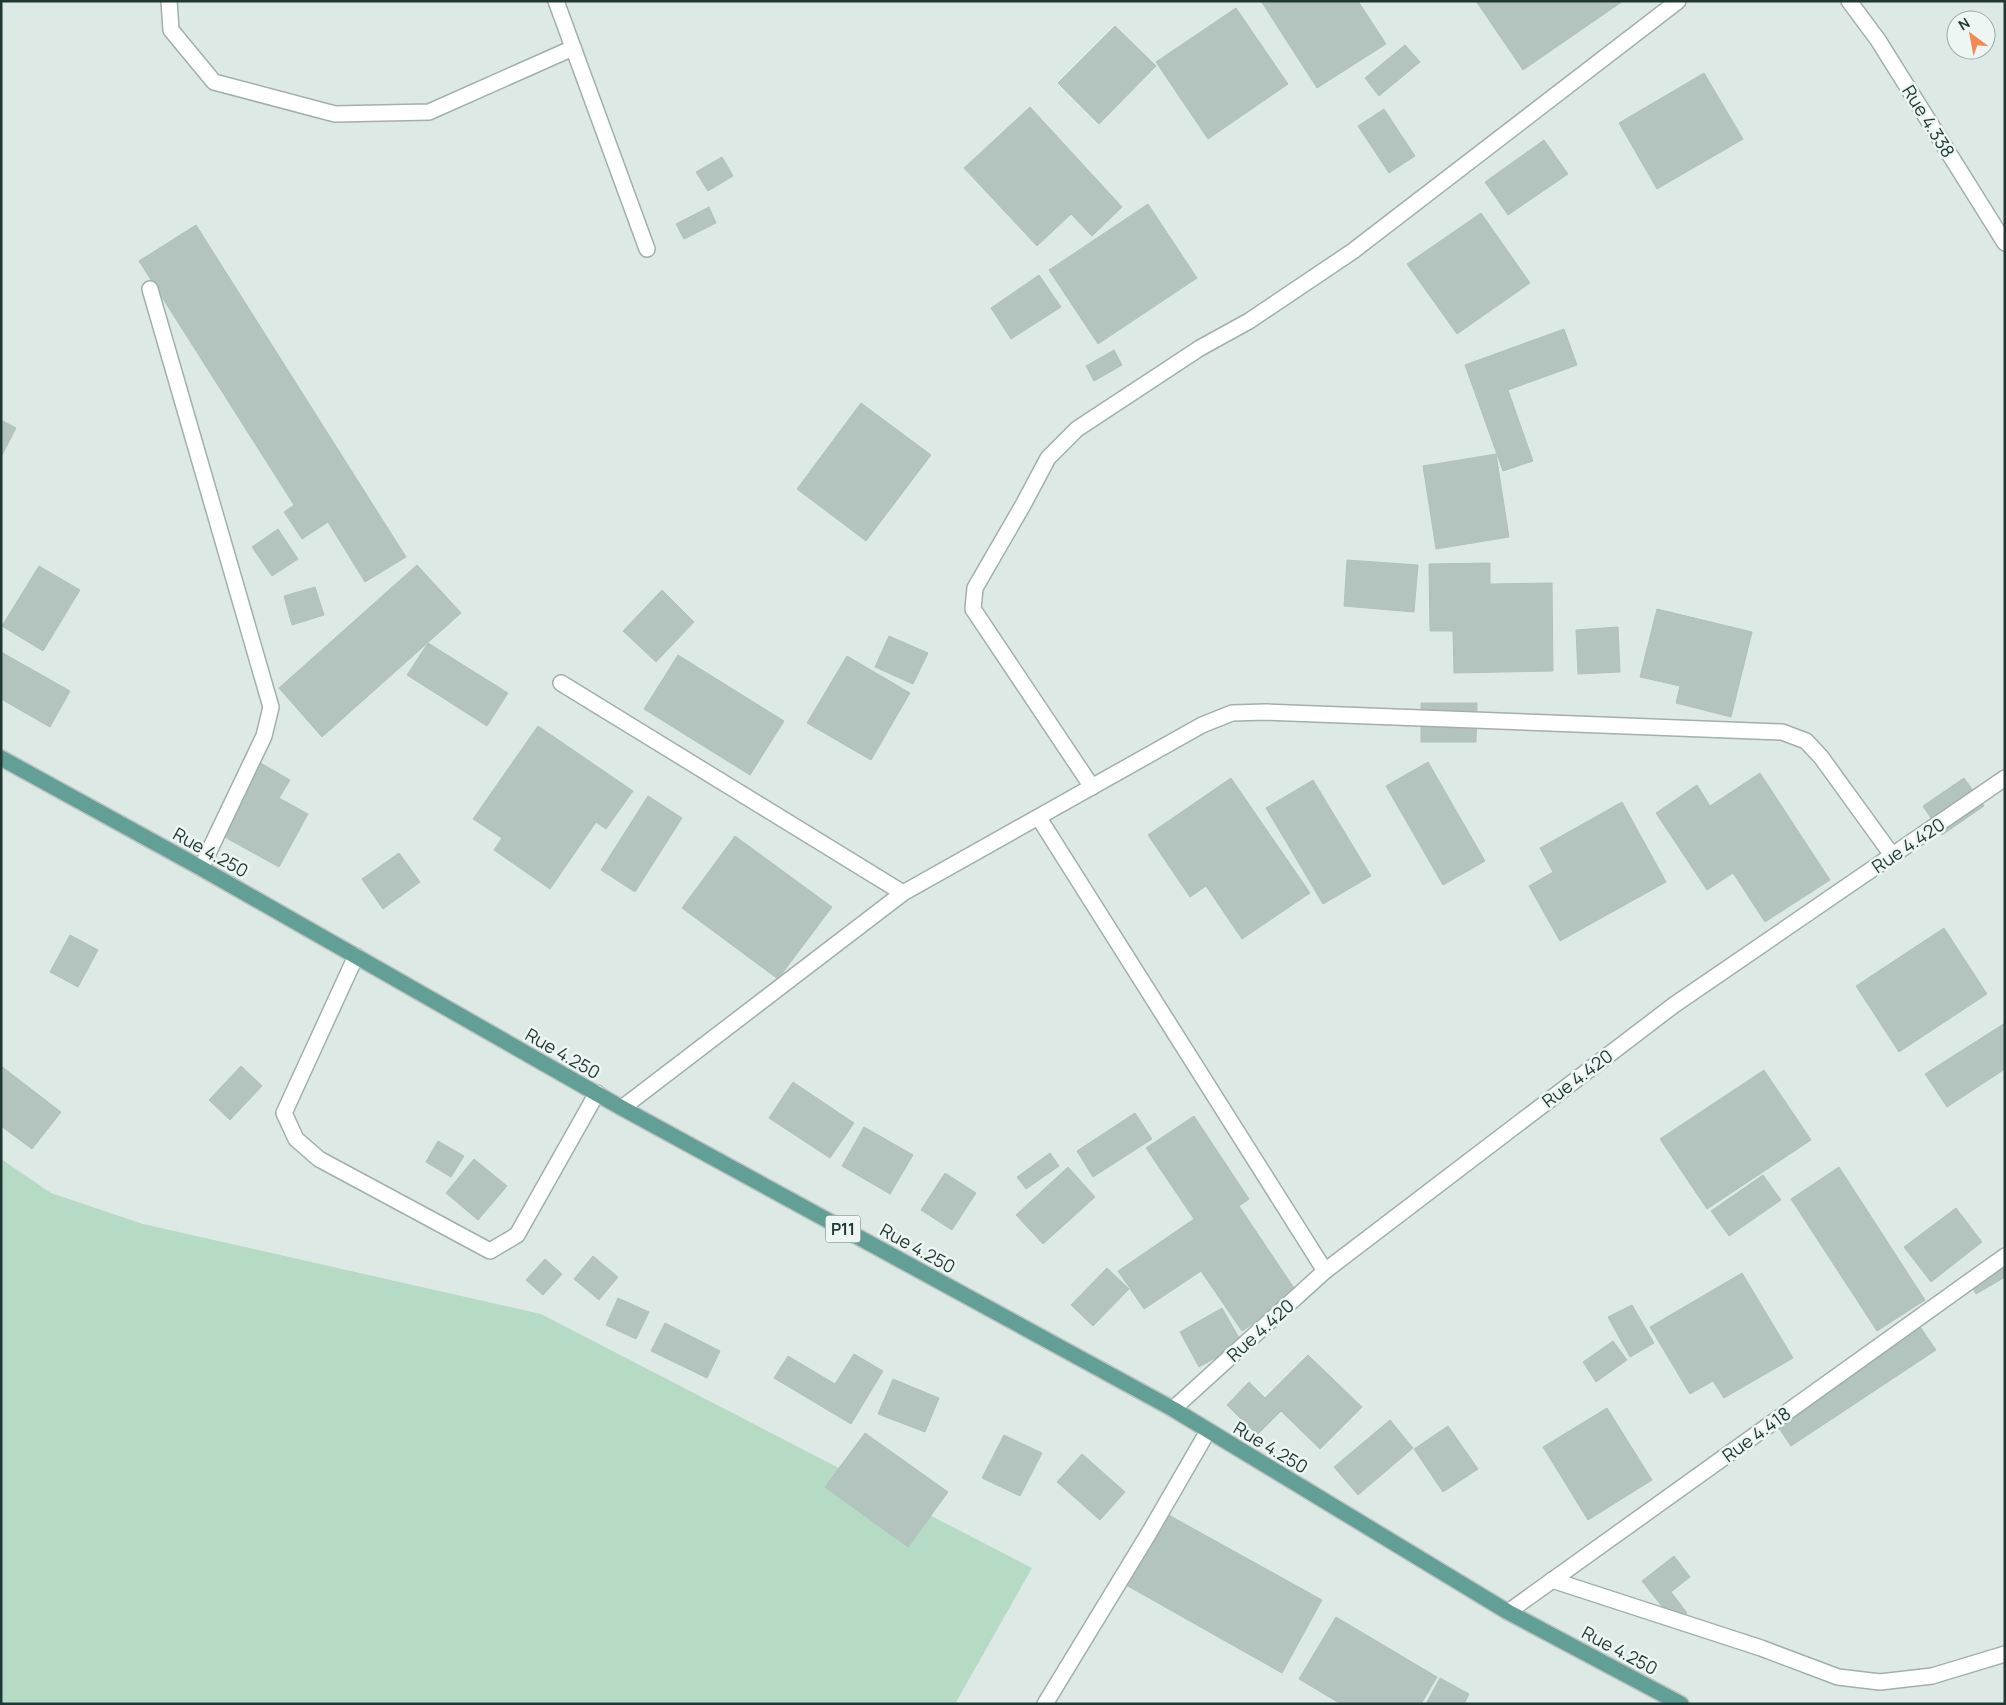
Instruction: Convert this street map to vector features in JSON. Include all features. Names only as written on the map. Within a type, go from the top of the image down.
[{"type":"main road","name":"Rue 4.250","points":[[1,758],[202,868],[622,1108],[1173,1409],[1508,1612],[1681,1704]]},
{"type":"street","points":[[168,1],[171,30],[214,82],[335,114],[429,112],[574,48]]},
{"type":"street","points":[[556,1],[647,249]]},
{"type":"street","points":[[1092,787],[972,609],[975,588],[1048,458],[1077,429],[1200,348],[1249,321],[1352,250],[1678,1]]},
{"type":"street","name":"Rue 4.338","points":[[1849,1],[1878,40],[2005,243]]},
{"type":"street","points":[[150,289],[271,707],[264,736],[202,868]]},
{"type":"street","points":[[561,683],[903,893]]},
{"type":"street","points":[[622,1108],[903,893],[1202,725],[1232,714],[1266,712],[1782,732],[1806,741],[1821,757],[1892,855]]},
{"type":"street","name":"Rue 4.420","points":[[1173,1409],[1325,1271],[1674,1005],[2005,778]]},
{"type":"street","points":[[1039,818],[1325,1271]]},
{"type":"street","points":[[356,956],[284,1113],[296,1140],[320,1159],[490,1251],[517,1235],[597,1093]]},
{"type":"street","name":"Rue 4.418","points":[[1508,1612],[2005,1256]]},
{"type":"street","points":[[1045,1704],[1149,1533],[1208,1431]]},
{"type":"street","points":[[1552,1580],[1761,1648],[1838,1677],[1880,1682],[1932,1676],[2005,1654]]},
{"type":"green space","points":[[1,1159],[51,1193],[143,1224],[541,1314],[1032,1568],[955,1704],[1,1704]]},
{"type":"building","points":[[1261,1],[1358,1],[1386,44],[1317,88]]},
{"type":"building","points":[[1476,1],[1623,1],[1523,70]]},
{"type":"building","points":[[1236,8],[1288,84],[1208,139],[1156,62]]},
{"type":"building","points":[[1115,26],[1156,66],[1099,124],[1058,83]]},
{"type":"building","points":[[1405,45],[1420,62],[1379,96],[1365,78]]},
{"type":"building","points":[[1704,73],[1743,139],[1657,189],[1619,123]]},
{"type":"building","points":[[1030,107],[1122,207],[1092,236],[1071,214],[1037,246],[964,168]]},
{"type":"building","points":[[1384,109],[1415,156],[1389,173],[1358,126]]},
{"type":"building","points":[[1544,140],[1568,174],[1508,215],[1485,182]]},
{"type":"building","points":[[722,157],[733,176],[708,191],[696,172]]},
{"type":"building","points":[[1148,204],[1197,278],[1098,344],[1049,270]]},
{"type":"building","points":[[709,207],[716,223],[684,239],[676,224]]},
{"type":"building","points":[[1481,213],[1530,283],[1457,334],[1407,264]]},
{"type":"building","points":[[196,225],[406,557],[365,582],[328,522],[302,539],[284,512],[294,505],[139,261]]},
{"type":"building","points":[[1039,275],[1061,307],[1011,339],[991,308]]},
{"type":"building","points":[[1564,329],[1577,365],[1508,390],[1533,461],[1503,471],[1465,365]]},
{"type":"building","points":[[1114,350],[1122,365],[1094,381],[1086,366]]},
{"type":"building","points":[[861,403],[931,455],[866,541],[797,489]]},
{"type":"building","points":[[1,420],[16,428],[1,457]]},
{"type":"building","points":[[1496,454],[1509,537],[1436,549],[1423,466]]},
{"type":"building","points":[[278,529],[298,559],[272,576],[252,547]]},
{"type":"building","points":[[1347,560],[1418,565],[1414,612],[1344,606]]},
{"type":"building","points":[[1490,563],[1490,584],[1552,583],[1553,671],[1454,673],[1453,631],[1430,631],[1429,564]]},
{"type":"building","points":[[417,565],[461,613],[322,737],[279,688]]},
{"type":"building","points":[[39,566],[80,590],[43,651],[2,626]]},
{"type":"building","points":[[315,587],[324,615],[292,625],[284,596]]},
{"type":"building","points":[[662,590],[694,622],[656,662],[623,631]]},
{"type":"building","points":[[1657,609],[1752,632],[1731,717],[1676,703],[1680,686],[1640,677]]},
{"type":"building","points":[[1618,627],[1620,672],[1578,674],[1576,630]]},
{"type":"building","points":[[889,636],[928,653],[913,684],[875,667]]},
{"type":"building","points":[[428,643],[508,693],[487,726],[407,675]]},
{"type":"building","points":[[1,652],[70,691],[50,727],[1,699]]},
{"type":"building","points":[[678,655],[784,721],[750,775],[644,709]]},
{"type":"building","points":[[847,656],[910,693],[871,760],[807,723]]},
{"type":"building","points":[[1421,703],[1477,703],[1476,742],[1421,742]]},
{"type":"building","points":[[538,726],[633,791],[606,829],[596,822],[550,889],[494,850],[502,838],[473,819]]},
{"type":"building","points":[[259,762],[290,780],[279,798],[308,814],[279,867],[219,834]]},
{"type":"building","points":[[1428,762],[1485,861],[1443,885],[1386,786]]},
{"type":"building","points":[[1760,773],[1830,880],[1765,922],[1733,873],[1707,890],[1656,813],[1697,785],[1710,806]]},
{"type":"building","points":[[1231,778],[1310,893],[1242,939],[1206,886],[1190,897],[1148,835]]},
{"type":"building","points":[[1964,778],[1984,806],[1942,835],[1923,806]]},
{"type":"building","points":[[1313,780],[1371,876],[1323,904],[1266,808]]},
{"type":"building","points":[[648,796],[682,818],[635,892],[601,870]]},
{"type":"building","points":[[1622,802],[1666,882],[1560,941],[1529,886],[1553,872],[1540,848]]},
{"type":"building","points":[[735,836],[832,907],[778,979],[682,908]]},
{"type":"building","points":[[399,853],[420,882],[383,909],[362,879]]},
{"type":"building","points":[[1944,928],[1987,994],[1899,1052],[1856,986]]},
{"type":"building","points":[[70,935],[98,950],[78,987],[50,972]]},
{"type":"building","points":[[2005,1023],[2005,1069],[1947,1107],[1925,1074]]},
{"type":"building","points":[[1,1066],[61,1112],[32,1149],[1,1126]]},
{"type":"building","points":[[241,1066],[262,1086],[230,1120],[209,1100]]},
{"type":"building","points":[[1764,1070],[1811,1140],[1707,1209],[1660,1139]]},
{"type":"building","points":[[793,1082],[854,1123],[830,1158],[769,1118]]},
{"type":"building","points":[[1135,1113],[1152,1139],[1093,1177],[1077,1151]]},
{"type":"building","points":[[1194,1116],[1249,1199],[1239,1206],[1298,1294],[1242,1331],[1201,1271],[1144,1309],[1118,1271],[1194,1219],[1146,1148]]},
{"type":"building","points":[[864,1127],[913,1155],[890,1194],[842,1166]]},
{"type":"building","points":[[438,1141],[464,1156],[451,1177],[426,1162]]},
{"type":"building","points":[[1050,1153],[1059,1166],[1026,1189],[1017,1177]]},
{"type":"building","points":[[474,1159],[507,1186],[478,1220],[446,1193]]},
{"type":"building","points":[[1068,1167],[1095,1197],[1043,1244],[1016,1215]]},
{"type":"building","points":[[1839,1167],[1925,1300],[1877,1331],[1791,1199]]},
{"type":"building","points":[[945,1173],[976,1193],[952,1230],[921,1210]]},
{"type":"building","points":[[1763,1175],[1781,1200],[1729,1236],[1711,1211]]},
{"type":"building","points":[[1956,1208],[1982,1242],[1931,1282],[1904,1247]]},
{"type":"building","points":[[2005,1252],[2005,1277],[1976,1294],[1965,1274]]},
{"type":"building","points":[[593,1256],[618,1277],[599,1300],[574,1279]]},
{"type":"building","points":[[545,1259],[562,1274],[543,1295],[526,1280]]},
{"type":"building","points":[[1107,1268],[1129,1289],[1093,1326],[1071,1305]]},
{"type":"building","points":[[1742,1273],[1793,1358],[1724,1398],[1713,1381],[1690,1394],[1650,1327]]},
{"type":"building","points":[[618,1298],[649,1312],[636,1339],[606,1325]]},
{"type":"building","points":[[1632,1305],[1654,1343],[1630,1357],[1608,1317]]},
{"type":"building","points":[[1222,1308],[1242,1343],[1199,1367],[1180,1332]]},
{"type":"building","points":[[1916,1321],[1936,1350],[1791,1446],[1772,1418]]},
{"type":"building","points":[[665,1323],[720,1351],[707,1378],[651,1351]]},
{"type":"building","points":[[1613,1341],[1627,1360],[1596,1382],[1583,1362]]},
{"type":"building","points":[[854,1354],[883,1371],[851,1424],[774,1378],[788,1356],[835,1384]]},
{"type":"building","points":[[1308,1355],[1362,1407],[1320,1449],[1281,1411],[1257,1435],[1227,1405],[1249,1382],[1265,1398]]},
{"type":"building","points":[[893,1379],[939,1398],[925,1432],[878,1414]]},
{"type":"building","points":[[1607,1408],[1652,1480],[1588,1520],[1543,1447]]},
{"type":"building","points":[[1390,1420],[1413,1448],[1358,1495],[1334,1467]]},
{"type":"building","points":[[1448,1426],[1478,1469],[1443,1492],[1414,1449]]},
{"type":"building","points":[[865,1433],[948,1492],[908,1547],[825,1487]]},
{"type":"building","points":[[1004,1435],[1042,1453],[1020,1496],[982,1478]]},
{"type":"building","points":[[1082,1454],[1125,1492],[1100,1520],[1057,1482]]},
{"type":"building","points":[[1165,1513],[1322,1600],[1282,1673],[1126,1585]]},
{"type":"building","points":[[1674,1556],[1690,1577],[1671,1592],[1687,1613],[1675,1623],[1642,1581]]},
{"type":"building","points":[[1336,1617],[1437,1677],[1421,1704],[1341,1704],[1299,1679]]},
{"type":"building","points":[[1440,1678],[1469,1694],[1464,1704],[1426,1704]]}]
